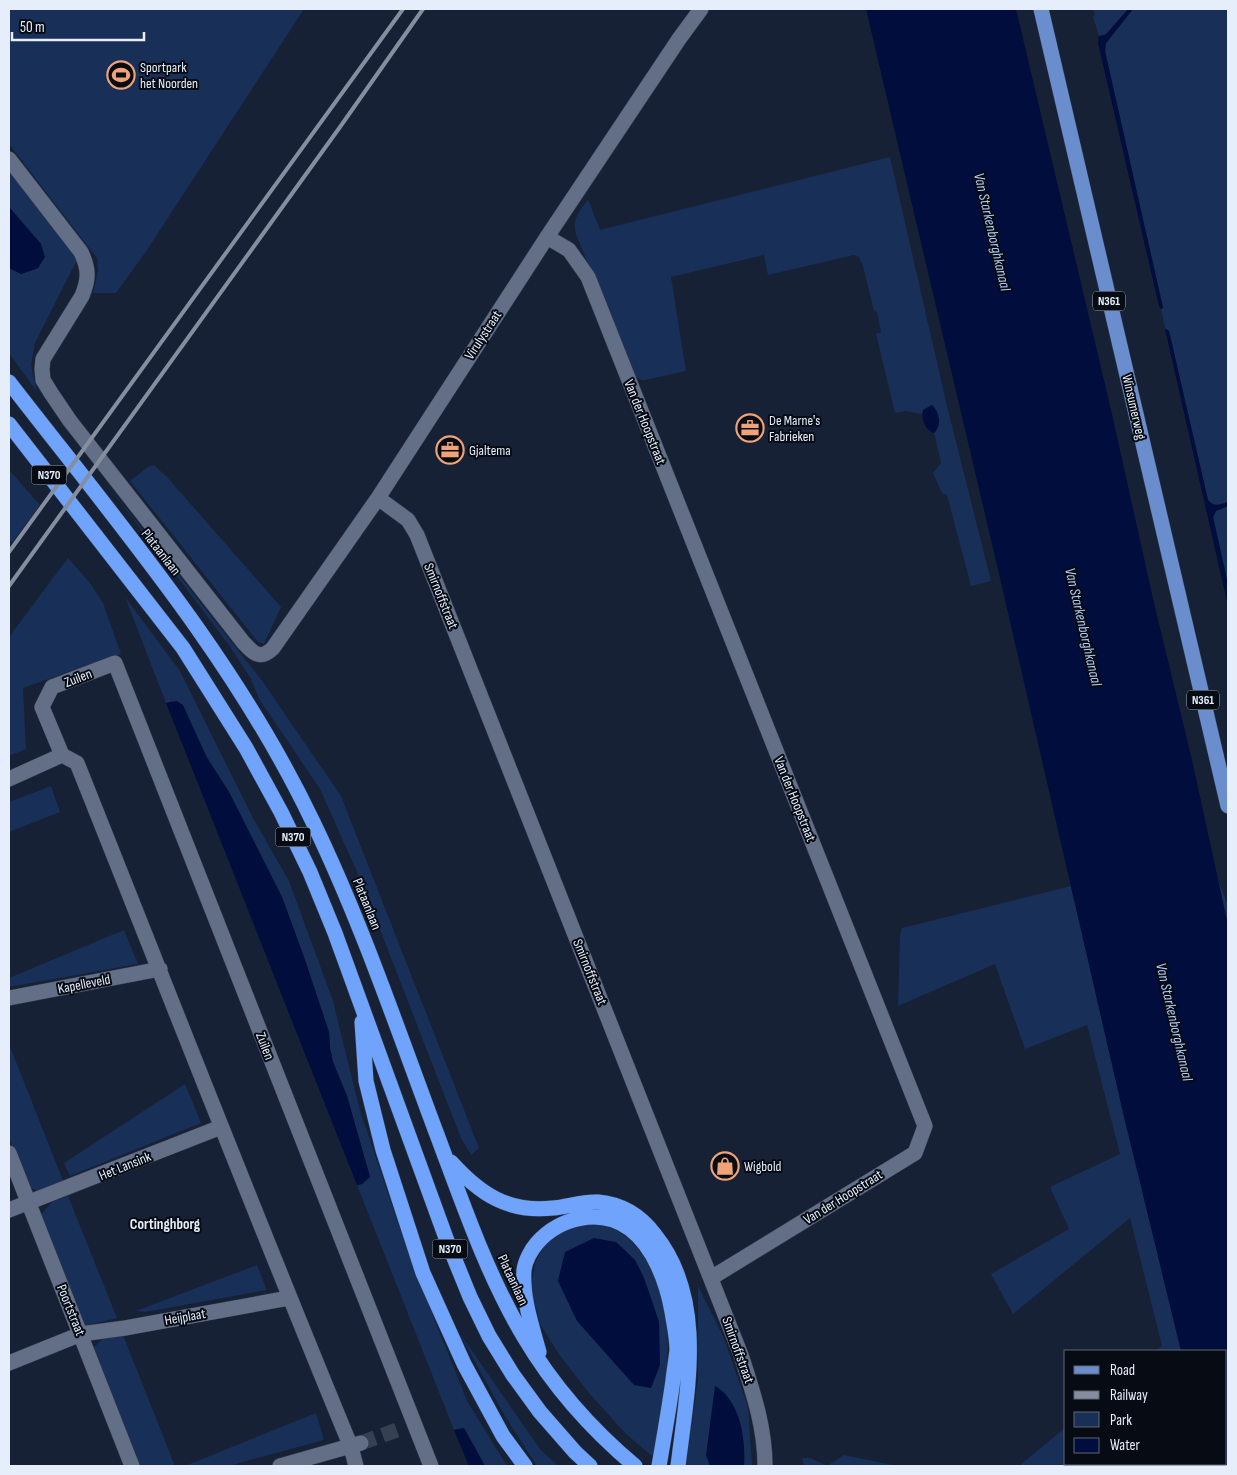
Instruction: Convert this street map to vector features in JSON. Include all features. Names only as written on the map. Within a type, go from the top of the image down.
[{"type":"highway","name":"Plataanlaan","points":[[9,382],[190,616],[234,680],[269,738],[311,817],[346,893],[444,1154],[492,1274],[523,1336],[543,1366],[580,1414],[633,1465]]},
{"type":"highway","name":"N370","points":[[9,424],[183,648],[241,740],[281,812],[310,872],[335,933],[446,1238],[470,1297],[489,1336],[513,1375],[540,1412],[590,1466]]},
{"type":"highway","name":"N370","points":[[361,1003],[366,1081],[383,1150],[422,1273],[464,1364],[504,1436],[525,1466]]},
{"type":"highway","name":"N370","points":[[444,1154],[468,1181],[494,1199],[525,1208],[551,1209],[596,1202],[613,1204],[638,1216],[665,1247],[683,1291],[690,1332],[689,1378],[678,1466]]},
{"type":"highway","name":"N370","points":[[543,1366],[526,1301],[524,1269],[532,1250],[551,1230],[563,1223],[577,1219],[603,1218],[628,1228],[648,1248],[661,1274],[672,1310],[677,1349],[659,1466]]},
{"type":"main road","name":"Winsumerweg","points":[[1041,9],[1228,806]]},
{"type":"street","name":"Virulystraat","points":[[260,655],[267,654],[273,648],[378,498],[547,237],[679,38],[701,9]]},
{"type":"street","name":"Plataanlaan","points":[[9,159],[81,252],[87,264],[87,281],[82,296],[43,359],[43,380],[70,421],[243,642],[252,652],[260,655]]},
{"type":"street","name":"Van der Hoopstraat","points":[[547,237],[570,250],[588,277],[924,1126],[915,1153],[711,1278]]},
{"type":"street","name":"Smirnoffstraat","points":[[378,498],[408,520],[417,535],[711,1278],[758,1406],[765,1448],[765,1466]]},
{"type":"street","name":"Zuilen","points":[[356,1466],[356,1445],[289,1298],[77,763],[62,755],[42,707],[52,688],[115,664],[407,1426],[431,1466]]},
{"type":"street","points":[[9,779],[62,755]]},
{"type":"street","name":"Kapelleveld","points":[[9,998],[160,969]]},
{"type":"street","name":"Het Lansink","points":[[9,1210],[221,1128]]},
{"type":"street","name":"Poortstraat","points":[[9,1153],[132,1466]]},
{"type":"street","name":"Heijplaat","points":[[9,1363],[81,1334],[125,1328],[289,1298]]},
{"type":"street","points":[[280,1466],[356,1445]]},
{"type":"green space","name":"Sportpark het Noorden","points":[[9,9],[304,9],[145,253],[116,293],[93,293],[98,271],[97,258],[9,144]]},
{"type":"green space","points":[[1093,9],[1128,9],[1108,33],[1099,36],[1093,16],[1095,15]]},
{"type":"green space","points":[[1133,9],[1228,9],[1228,502],[1218,505],[1208,500],[1169,331],[1165,328],[1161,309],[1163,307],[1105,51],[1106,43]]},
{"type":"green space","points":[[890,157],[947,406],[991,581],[971,586],[947,495],[942,493],[933,473],[941,463],[934,433],[937,430],[923,410],[922,414],[905,411],[895,413],[876,334],[881,332],[877,312],[874,311],[859,257],[854,255],[768,275],[764,255],[671,277],[686,371],[641,380],[632,374],[576,234],[576,219],[588,199],[600,230]]},
{"type":"green space","points":[[9,167],[52,223],[77,260],[35,343],[31,365],[37,392],[9,353],[9,268],[21,274],[38,268],[41,244],[9,207]]},
{"type":"green space","points":[[154,465],[167,477],[281,607],[264,644],[258,642],[130,481],[148,467]]},
{"type":"green space","points":[[9,470],[40,505],[12,543],[9,540]]},
{"type":"green space","points":[[99,474],[263,682],[341,796],[479,1148],[471,1155],[461,1138],[362,883],[320,789],[259,699],[251,679],[229,645]]},
{"type":"green space","points":[[1228,506],[1228,584],[1213,517],[1216,511]]},
{"type":"green space","points":[[68,558],[90,583],[103,603],[121,654],[23,688],[26,749],[9,756],[9,637]]},
{"type":"green space","points":[[125,597],[180,671],[253,818],[289,881],[333,1001],[360,1111],[410,1258],[467,1401],[507,1466],[485,1466],[464,1428],[454,1430],[357,1185],[362,1184],[370,1177],[347,1096],[333,1062],[329,1032],[282,897],[229,792],[172,701],[166,703]]},
{"type":"green space","points":[[51,786],[60,812],[9,832],[9,802]]},
{"type":"green space","points":[[1216,874],[1228,906],[1228,925]]},
{"type":"green space","points":[[1071,886],[1181,1350],[1157,1350],[1162,1346],[1130,1218],[1013,1314],[991,1274],[1069,1229],[1050,1187],[1120,1154],[1087,1025],[1025,1049],[995,964],[898,1006],[900,935],[902,928]]},
{"type":"green space","points":[[124,930],[138,964],[9,987],[9,978]]},
{"type":"green space","points":[[9,1044],[64,1183],[41,1193],[29,1187],[9,1138]]},
{"type":"green space","points":[[185,1084],[201,1123],[70,1176],[64,1163]]},
{"type":"green space","points":[[68,1196],[117,1318],[84,1326],[40,1216],[52,1202]]},
{"type":"green space","points":[[585,1223],[598,1224],[616,1230],[636,1246],[655,1277],[663,1302],[667,1327],[668,1353],[666,1380],[653,1457],[625,1433],[589,1393],[558,1353],[540,1324],[531,1289],[535,1263],[544,1245],[564,1230]],"holes":[[[616,1242],[635,1260],[644,1278],[659,1322]]]},
{"type":"green space","points":[[257,1265],[267,1290],[145,1312],[136,1311]]},
{"type":"green space","points":[[698,1286],[723,1336],[748,1407],[752,1466],[686,1466],[698,1379]]},
{"type":"green space","points":[[458,1331],[540,1449],[558,1466],[537,1466],[506,1418]]},
{"type":"green space","points":[[123,1335],[175,1466],[140,1466],[93,1348],[105,1337]]},
{"type":"green space","points":[[316,1413],[324,1440],[228,1466],[185,1466]]},
{"type":"green space","points":[[1064,1429],[1064,1465],[1208,1465],[1208,1466],[1019,1466]]},
{"type":"green space","points":[[844,1455],[897,1466],[827,1466]]},
{"type":"green space","points":[[802,1458],[810,1458],[827,1466],[804,1466]]},
{"type":"water","name":"Van Starkenborghkanaal","points":[[866,9],[1016,9],[1112,414],[1228,925],[1228,1466],[1208,1466],[1227,1465],[1227,1350],[1181,1350],[1124,1117]]},
{"type":"water","points":[[1128,9],[1133,9],[1106,43],[1105,51],[1163,308],[1161,309],[1098,43],[1099,36],[1105,35]]},
{"type":"water","points":[[9,207],[41,244],[45,257],[38,268],[21,274],[9,268]]},
{"type":"water","points":[[1165,329],[1169,331],[1208,500],[1215,505],[1228,502],[1228,506],[1216,511],[1213,517],[1228,584],[1228,606]]},
{"type":"water","points":[[932,405],[939,419],[937,430],[934,433],[926,427],[923,417],[923,410]]},
{"type":"water","points":[[177,701],[183,705],[207,758],[229,792],[282,897],[329,1032],[333,1062],[347,1096],[370,1177],[362,1184],[357,1185],[166,703]]},
{"type":"water","points":[[594,1238],[616,1242],[635,1260],[644,1278],[659,1322],[660,1365],[651,1388],[634,1385],[577,1321],[558,1281],[565,1252]]},
{"type":"water","points":[[715,1386],[724,1392],[736,1410],[740,1421],[744,1444],[744,1466],[710,1466],[706,1455]]},
{"type":"water","points":[[464,1428],[485,1466],[469,1466],[454,1430]]},
{"type":"tunnel","points":[[361,1443],[400,1429]]},
{"type":"railway","points":[[9,552],[403,9]]},
{"type":"railway","points":[[9,586],[423,9]]},
{"type":"place","name":"Sportpark het Noorden","points":[[121,75]]},
{"type":"place","name":"De Marne's Fabrieken","points":[[750,428]]},
{"type":"place","name":"Gjaltema","points":[[450,450]]},
{"type":"place","name":"Wigbold","points":[[725,1166]]},
{"type":"district","name":"Cortinghborg","points":[[165,1224]]}]
